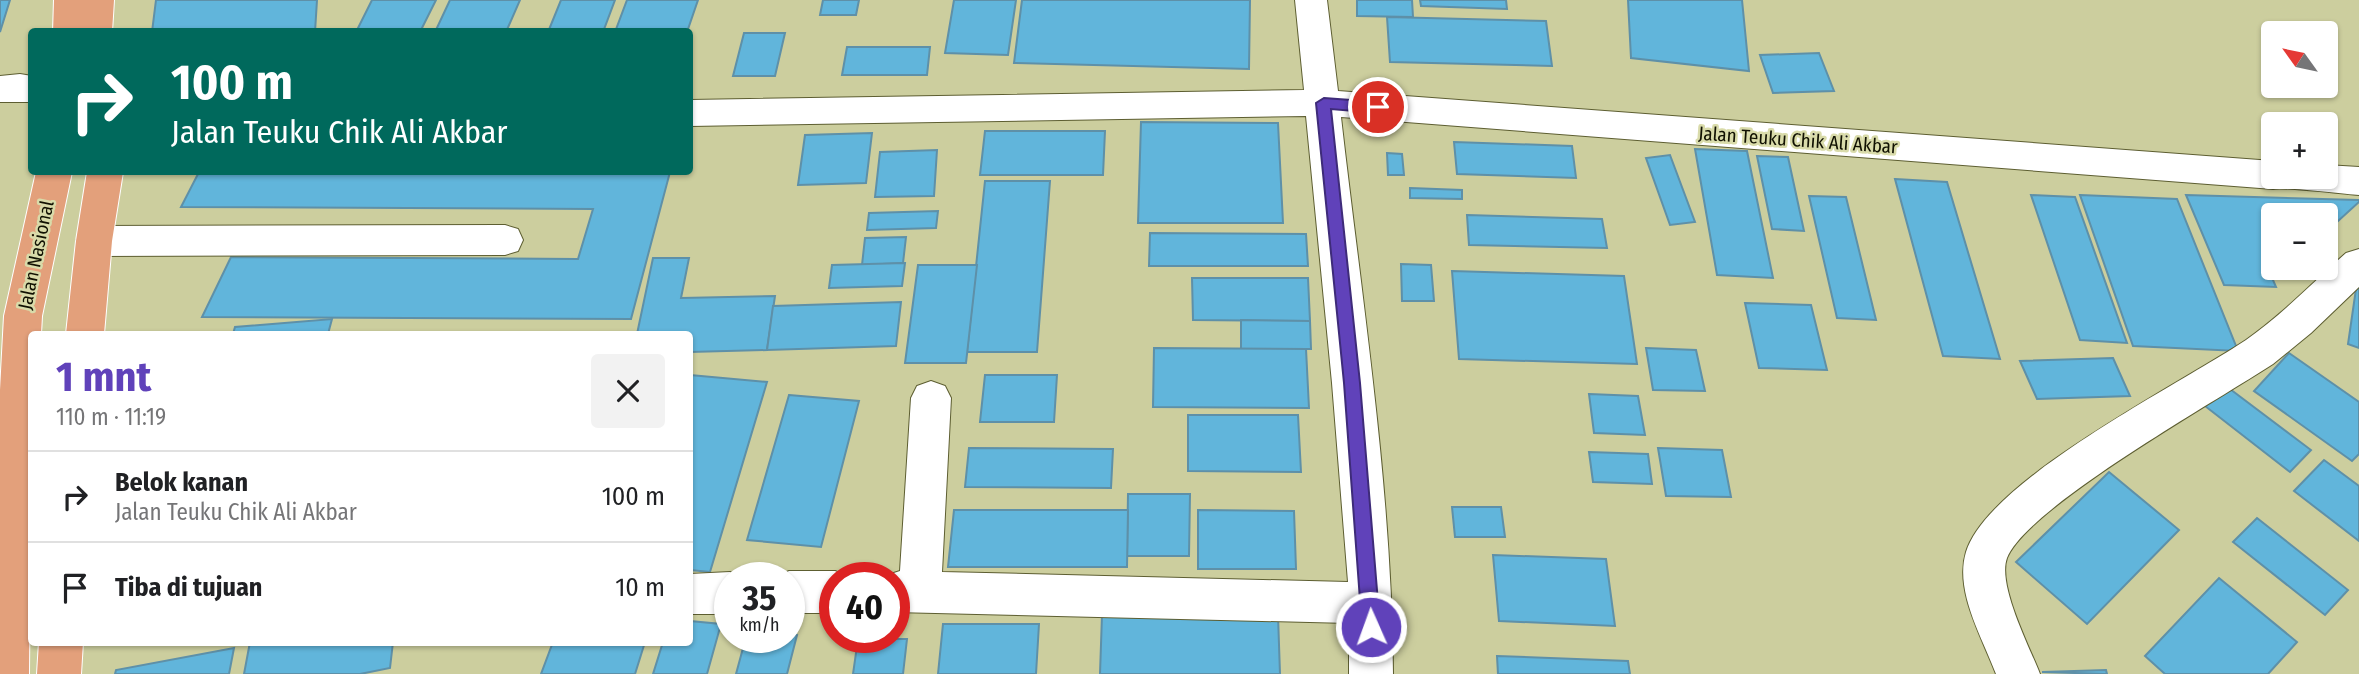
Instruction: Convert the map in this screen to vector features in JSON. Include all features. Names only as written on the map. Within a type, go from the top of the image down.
[{"type":"highway","points":[[70,28],[71,0]]},
{"type":"highway","points":[[95,28],[98,0]]},
{"type":"highway","name":"Jalan Nasional","points":[[7,674],[12,317],[53,175]]},
{"type":"highway","points":[[85,331],[93,241],[104,175]]},
{"type":"highway","points":[[59,674],[61,646]]},
{"type":"street","points":[[1311,0],[1324,103],[1371,603],[1371,674]]},
{"type":"street","points":[[0,89],[20,86],[28,88]]},
{"type":"street","name":"Jalan Teuku Chik Ali Akbar","points":[[693,113],[1324,103],[2261,174]]},
{"type":"street","points":[[2338,180],[2359,181]]},
{"type":"street","points":[[93,241],[505,240]]},
{"type":"street","points":[[2018,674],[1986,582],[1984,565],[1991,543],[2010,518],[2057,481],[2262,351],[2359,264]]},
{"type":"street","points":[[910,567],[931,398]]},
{"type":"street","points":[[910,591],[1371,603]]},
{"type":"street","points":[[693,594],[714,593]]},
{"type":"building","points":[[0,0],[10,0],[0,32]]},
{"type":"building","points":[[156,0],[317,0],[315,28],[152,28]]},
{"type":"building","points":[[372,0],[436,0],[422,28],[358,28]]},
{"type":"building","points":[[450,0],[520,0],[508,28],[437,28]]},
{"type":"building","points":[[561,0],[615,0],[604,28],[550,28]]},
{"type":"building","points":[[627,0],[698,0],[688,28],[616,28]]},
{"type":"building","points":[[823,0],[859,0],[856,15],[820,15]]},
{"type":"building","points":[[954,0],[1016,0],[1008,55],[945,53]]},
{"type":"building","points":[[1022,0],[1250,0],[1249,69],[1014,63]]},
{"type":"building","points":[[1357,0],[1412,0],[1413,17],[1357,16]]},
{"type":"building","points":[[1420,0],[1506,0],[1507,9],[1421,6]]},
{"type":"building","points":[[1628,0],[1742,0],[1749,71],[1631,58]]},
{"type":"building","points":[[1387,17],[1546,21],[1552,66],[1390,62]]},
{"type":"building","points":[[744,33],[785,33],[775,76],[733,76]]},
{"type":"building","points":[[847,47],[930,47],[927,75],[842,75]]},
{"type":"building","points":[[1819,53],[1834,91],[1773,93],[1760,55]]},
{"type":"building","points":[[1141,122],[1278,123],[1283,223],[1138,223]]},
{"type":"building","points":[[985,131],[1105,131],[1103,175],[980,175]]},
{"type":"building","points":[[872,133],[866,183],[798,185],[805,135]]},
{"type":"building","points":[[1454,142],[1572,146],[1576,178],[1457,174]]},
{"type":"building","points":[[1695,149],[1747,151],[1773,278],[1717,275]]},
{"type":"building","points":[[937,150],[934,196],[875,197],[880,152]]},
{"type":"building","points":[[1387,153],[1402,154],[1404,175],[1388,175]]},
{"type":"building","points":[[1670,155],[1695,222],[1670,225],[1646,158]]},
{"type":"building","points":[[1757,156],[1788,157],[1804,231],[1772,229]]},
{"type":"building","points":[[197,175],[669,175],[631,319],[202,317],[231,257],[578,259],[593,209],[181,207]]},
{"type":"building","points":[[1895,179],[1947,182],[2000,359],[1943,356]]},
{"type":"building","points":[[985,181],[1050,181],[1037,352],[967,352]]},
{"type":"building","points":[[1410,188],[1462,190],[1462,199],[1410,198]]},
{"type":"building","points":[[2031,195],[2075,197],[2127,343],[2080,340]]},
{"type":"building","points":[[2080,195],[2177,199],[2238,351],[2133,346]]},
{"type":"building","points":[[2186,195],[2359,200],[2338,221],[2338,203],[2261,203],[2261,280],[2273,280],[2276,287],[2224,285]]},
{"type":"building","points":[[1809,196],[1846,197],[1876,320],[1837,318]]},
{"type":"building","points":[[938,211],[936,228],[867,230],[869,213]]},
{"type":"building","points":[[1467,215],[1602,219],[1607,248],[1469,245]]},
{"type":"building","points":[[1150,233],[1306,234],[1308,266],[1149,266]]},
{"type":"building","points":[[906,237],[903,263],[862,265],[865,238]]},
{"type":"building","points":[[653,258],[689,258],[681,298],[775,296],[767,350],[693,352],[693,331],[638,331]]},
{"type":"building","points":[[905,263],[902,286],[829,288],[832,265]]},
{"type":"building","points":[[1401,264],[1431,265],[1434,301],[1402,301]]},
{"type":"building","points":[[918,265],[977,265],[966,363],[905,363]]},
{"type":"building","points":[[1452,271],[1624,276],[1637,364],[1459,359]]},
{"type":"building","points":[[1192,278],[1308,278],[1310,321],[1193,320]]},
{"type":"building","points":[[2357,282],[2359,283],[2359,348],[2348,344]]},
{"type":"building","points":[[901,302],[896,346],[767,350],[773,306]]},
{"type":"building","points":[[1745,303],[1811,305],[1827,370],[1759,368]]},
{"type":"building","points":[[332,319],[329,331],[234,331],[235,327]]},
{"type":"building","points":[[1241,320],[1310,321],[1311,349],[1241,349]]},
{"type":"building","points":[[1154,348],[1306,349],[1309,408],[1153,407]]},
{"type":"building","points":[[1646,348],[1696,350],[1705,391],[1653,390]]},
{"type":"building","points":[[2289,353],[2359,402],[2359,454],[2352,461],[2254,391]]},
{"type":"building","points":[[2113,358],[2130,396],[2037,399],[2020,361]]},
{"type":"building","points":[[693,375],[767,382],[710,572],[693,570]]},
{"type":"building","points":[[985,375],[1057,375],[1054,422],[980,422]]},
{"type":"building","points":[[2226,386],[2311,450],[2290,472],[2205,406]]},
{"type":"building","points":[[1589,394],[1638,396],[1645,435],[1594,433]]},
{"type":"building","points":[[789,395],[859,401],[821,547],[747,540]]},
{"type":"building","points":[[1188,415],[1298,415],[1301,472],[1188,471]]},
{"type":"building","points":[[969,448],[1113,449],[1111,488],[965,487]]},
{"type":"building","points":[[1658,448],[1722,450],[1731,497],[1666,496]]},
{"type":"building","points":[[1589,452],[1648,454],[1652,484],[1593,482]]},
{"type":"building","points":[[2324,460],[2359,486],[2359,541],[2294,491]]},
{"type":"building","points":[[2109,472],[2179,530],[2087,624],[2016,562]]},
{"type":"building","points":[[1128,494],[1190,494],[1189,556],[1127,556]]},
{"type":"building","points":[[1452,507],[1501,507],[1505,537],[1455,537]]},
{"type":"building","points":[[954,510],[1128,510],[1127,567],[948,567]]},
{"type":"building","points":[[1198,510],[1294,511],[1296,569],[1198,569]]},
{"type":"building","points":[[2257,518],[2348,590],[2325,615],[2233,542]]},
{"type":"building","points":[[1493,555],[1606,559],[1615,626],[1499,621]]},
{"type":"building","points":[[2219,578],[2297,642],[2268,674],[2165,674],[2145,656]]},
{"type":"building","points":[[1102,615],[1278,615],[1280,674],[1100,674]]},
{"type":"building","points":[[693,621],[714,623],[714,649],[707,674],[653,674],[662,646],[693,646]]},
{"type":"building","points":[[943,624],[1039,624],[1036,674],[938,674]]},
{"type":"building","points":[[249,646],[393,646],[390,668],[360,674],[244,674]]},
{"type":"building","points":[[552,646],[644,646],[635,674],[541,674]]},
{"type":"building","points":[[234,648],[229,674],[115,674],[116,670]]},
{"type":"building","points":[[742,653],[792,653],[787,674],[736,674]]},
{"type":"building","points":[[856,653],[905,653],[903,674],[853,674]]},
{"type":"building","points":[[1497,656],[1628,661],[1630,674],[1498,674]]},
{"type":"building","points":[[2106,670],[2107,674],[2042,672]]},
{"type":"route","points":[[1371,627],[1352,383],[1324,103],[1378,107]]}]
